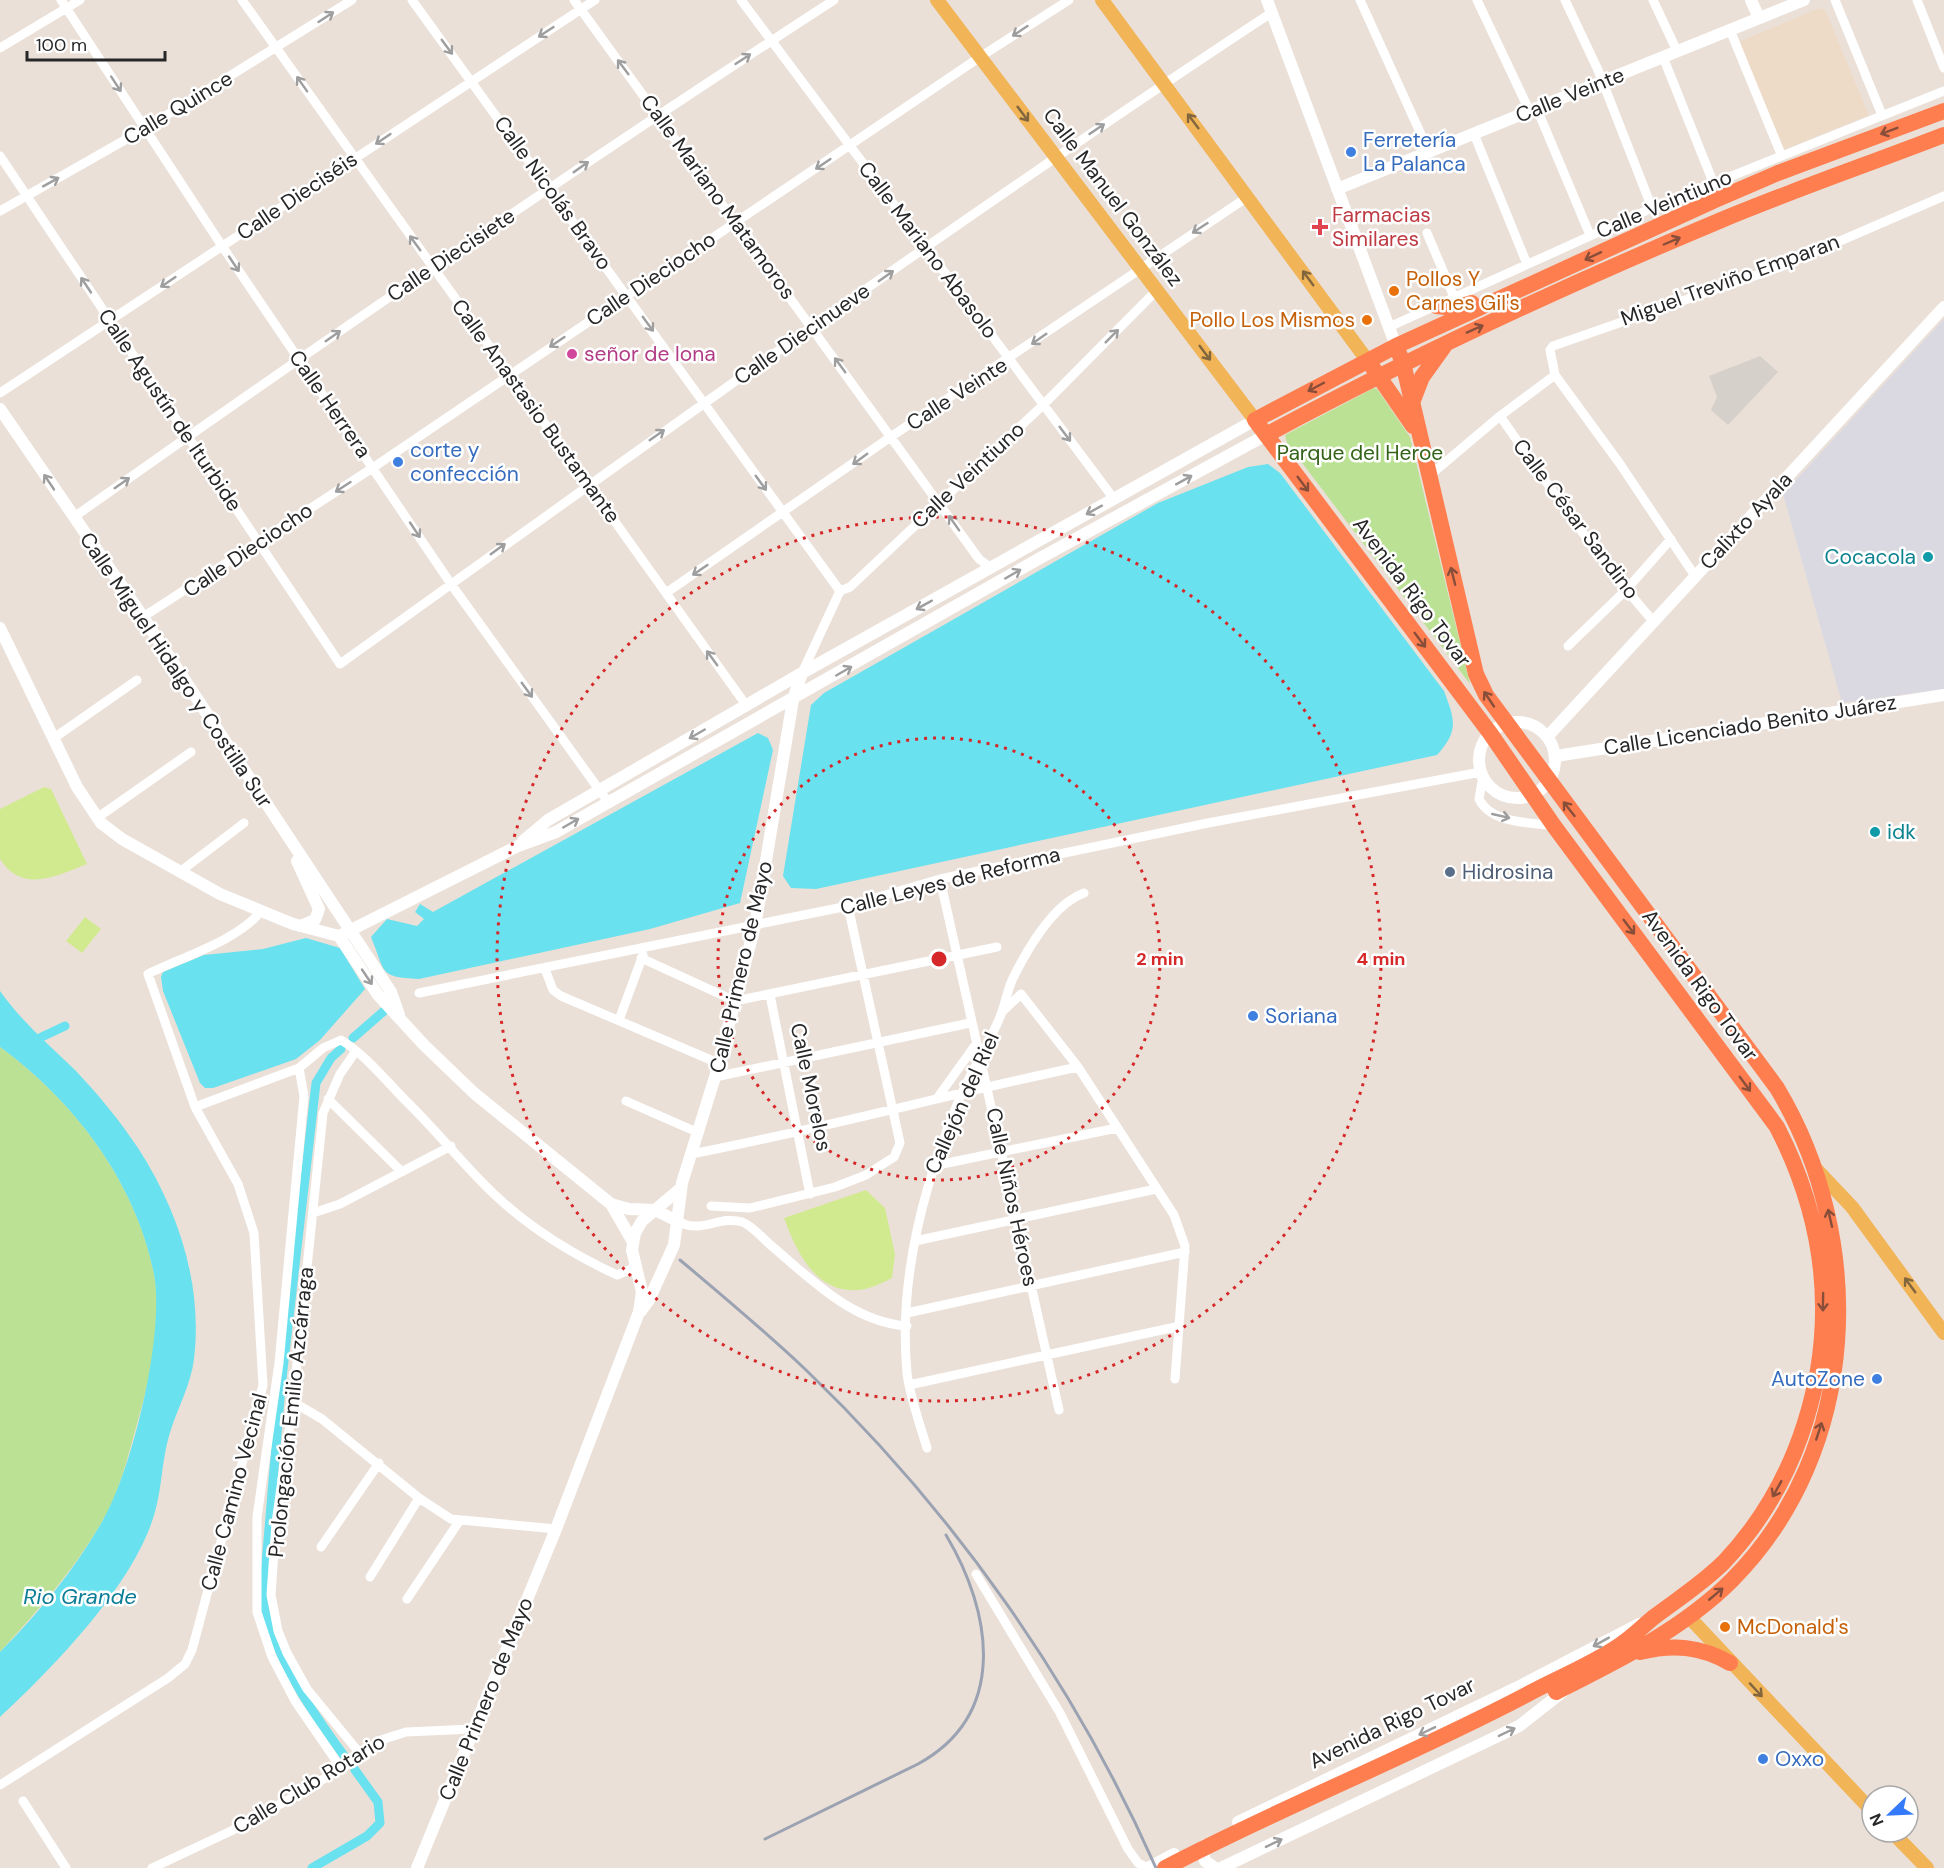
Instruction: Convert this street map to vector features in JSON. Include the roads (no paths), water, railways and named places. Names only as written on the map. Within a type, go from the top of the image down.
[{"type":"highway","points":[[1255,420],[1396,346],[1767,178],[1944,111]]},
{"type":"highway","points":[[1266,435],[1378,375],[1449,341],[1720,220],[1944,135]]},
{"type":"highway","points":[[1436,306],[1456,308],[1494,296],[1511,295]]},
{"type":"highway","points":[[1412,404],[1422,377],[1449,341]]},
{"type":"highway","name":"Avenida Rigo Tovar","points":[[1165,1868],[1514,1707],[1574,1683],[1628,1655],[1688,1616],[1730,1581],[1770,1532],[1803,1472],[1820,1430],[1834,1365],[1840,1297],[1832,1229],[1817,1170],[1804,1137],[1777,1088],[1486,695],[1476,674],[1403,363],[1396,346]]},
{"type":"highway","points":[[1367,360],[1418,434]]},
{"type":"highway","name":"Avenida Rigo Tovar","points":[[1191,1868],[1514,1707],[1619,1645],[1707,1579],[1737,1546],[1767,1507],[1796,1450],[1815,1385],[1824,1297],[1820,1253],[1811,1210],[1777,1127],[1557,830],[1490,733],[1255,420]]},
{"type":"highway","points":[[1557,830],[1575,833],[1622,898],[1646,910]]},
{"type":"highway","points":[[1679,994],[1697,982]]},
{"type":"highway","points":[[1688,1616],[1694,1596],[1707,1579]]},
{"type":"highway","points":[[1628,1655],[1671,1646],[1710,1652],[1730,1662]]},
{"type":"main road","name":"Calle Manuel González","points":[[938,0],[1255,420]]},
{"type":"main road","points":[[1102,0],[1249,196],[1367,360]]},
{"type":"main road","points":[[1268,0],[1396,346]]},
{"type":"main road","points":[[1751,0],[1759,18]]},
{"type":"main road","name":"Calle Veinte","points":[[1337,189],[1799,1]]},
{"type":"main road","name":"Calixto Ayala","points":[[1548,736],[1944,307]]},
{"type":"main road","name":"Calle Miguel Hidalgo y Costilla Sur","points":[[0,409],[143,617],[289,841],[345,934],[378,995],[399,1015],[424,1045],[474,1093],[610,1204]]},
{"type":"main road","points":[[518,846],[548,820],[746,705],[1255,420]]},
{"type":"main road","points":[[0,628],[77,787],[97,818],[122,839],[220,894],[299,926],[345,934],[518,846],[556,832],[794,700],[1042,557],[1266,435]]},
{"type":"main road","name":"Calle Primero de Mayo","points":[[639,1312],[649,1300],[674,1245],[679,1222],[681,1188],[715,1077],[755,926],[794,700],[802,673]]},
{"type":"main road","name":"Calle Licenciado Benito Juárez","points":[[1556,756],[1944,695]]},
{"type":"main road","points":[[768,714],[779,716],[790,725]]},
{"type":"main road","points":[[1506,723],[1529,723],[1548,736],[1556,756],[1555,770],[1549,782],[1532,795],[1522,798],[1502,795],[1482,774],[1479,755],[1490,733],[1506,723]]},
{"type":"main road","points":[[289,841],[303,879],[319,909],[315,920],[299,926]]},
{"type":"main road","points":[[1817,1170],[1852,1207],[1944,1333]]},
{"type":"main road","points":[[633,1242],[642,1221],[681,1188]]},
{"type":"main road","points":[[610,1204],[655,1210],[679,1222]]},
{"type":"main road","points":[[610,1204],[633,1242]]},
{"type":"main road","name":"Calle Primero de Mayo","points":[[417,1868],[556,1529],[639,1312],[642,1292],[632,1250],[633,1242]]},
{"type":"main road","points":[[636,1267],[663,1268]]},
{"type":"main road","points":[[1688,1616],[1860,1798]]},
{"type":"main road","name":"Avenida Rigo Tovar","points":[[1148,1868],[1518,1687],[1610,1637],[1654,1618]]},
{"type":"main road","name":"Avenida Rigo Tovar","points":[[1221,1868],[1519,1726],[1574,1683]]},
{"type":"main road","points":[[1215,1868],[1205,1861],[1202,1847],[1216,1833]]},
{"type":"main road","points":[[1904,1844],[1927,1868]]},
{"type":"street","points":[[0,48],[63,4],[80,0]]},
{"type":"street","name":"Calle Anastasio Bustamante","points":[[242,0],[746,705]]},
{"type":"street","name":"Calle Quince","points":[[0,211],[146,128],[352,0]]},
{"type":"street","name":"Calle Nicolás Bravo","points":[[412,0],[840,591]]},
{"type":"street","name":"Calle Mariano Matamoros","points":[[574,0],[979,559],[991,568]]},
{"type":"street","name":"Calle Dieciséis","points":[[0,393],[595,0]]},
{"type":"street","name":"Calle Mariano Abasolo","points":[[741,0],[1114,499]]},
{"type":"street","name":"Calle Diecisiete","points":[[74,517],[432,266],[658,114],[834,0]]},
{"type":"street","name":"Calle Dieciocho","points":[[143,617],[374,467],[1069,0]]},
{"type":"street","points":[[1360,0],[1429,152]]},
{"type":"street","points":[[1477,0],[1533,110],[1590,235]]},
{"type":"street","points":[[1565,0],[1602,82],[1652,208]]},
{"type":"street","points":[[1653,0],[1677,51]]},
{"type":"street","points":[[1835,0],[1882,115]]},
{"type":"street","points":[[1917,0],[1944,68]]},
{"type":"street","name":"Calle Herrera","points":[[63,4],[222,246],[374,467],[451,584],[608,802]]},
{"type":"street","name":"Calle Diecinueve","points":[[340,664],[704,402],[1056,157],[1271,13]]},
{"type":"street","points":[[1730,30],[1781,154]]},
{"type":"street","points":[[1663,57],[1713,182]]},
{"type":"street","name":"Calle Veintiuno","points":[[1389,327],[1590,235],[1713,182],[1944,91]]},
{"type":"street","points":[[1474,134],[1527,264]]},
{"type":"street","name":"Calle Agustín de Iturbide","points":[[0,156],[340,664]]},
{"type":"street","name":"Calle Veinte","points":[[666,593],[783,514],[892,436],[1010,360],[1140,268],[1249,196]]},
{"type":"street","name":"Miguel Treviño Emparan","points":[[1555,375],[1550,350],[1552,346],[1780,267],[1944,196]]},
{"type":"street","points":[[1427,233],[1454,297]]},
{"type":"street","name":"Calle Veintiuno","points":[[802,673],[840,591],[850,586],[1043,405],[1157,290]]},
{"type":"street","points":[[1429,476],[1500,416],[1555,375],[1695,576]]},
{"type":"street","name":"Calle César Sandino","points":[[1500,416],[1626,590],[1653,621]]},
{"type":"street","points":[[1568,646],[1626,590],[1671,539]]},
{"type":"street","points":[[54,738],[137,680]]},
{"type":"street","points":[[97,818],[191,752]]},
{"type":"street","points":[[1482,774],[1479,799],[1486,810],[1498,817],[1557,830]]},
{"type":"street","name":"Calle Leyes de Reforma","points":[[419,993],[848,906],[940,879],[1208,823],[1482,774]]},
{"type":"street","points":[[181,871],[244,823]]},
{"type":"street","name":"Calle Niños Héroes","points":[[940,879],[970,1023],[988,1086],[1059,1410]]},
{"type":"street","name":"Callejón del Riel","points":[[927,1448],[909,1385],[907,1313],[915,1240],[933,1166],[962,1092],[980,1060],[1001,1012],[1012,980],[1037,935],[1072,897],[1084,893]]},
{"type":"street","points":[[711,1206],[750,1208],[866,1175],[894,1157],[900,1143],[848,906]]},
{"type":"street","name":"Calle Camino Vecinal","points":[[0,1785],[168,1678],[185,1664],[192,1650],[263,1385],[254,1233],[238,1184],[195,1107],[147,974],[238,931],[253,922],[260,912]]},
{"type":"street","points":[[620,1020],[646,947]]},
{"type":"street","points":[[641,958],[735,1001],[997,947]]},
{"type":"street","points":[[544,969],[553,990],[718,1063]]},
{"type":"street","points":[[1001,1012],[1021,994],[1078,1067],[1174,1215],[1185,1252],[1175,1379]]},
{"type":"street","name":"Calle Morelos","points":[[770,995],[782,1063],[810,1190]]},
{"type":"street","points":[[715,1077],[970,1023]]},
{"type":"street","points":[[195,1107],[299,1068],[323,1048],[341,1040],[356,1051],[451,1146],[496,1196],[528,1222],[586,1260],[617,1275],[636,1267]]},
{"type":"street","points":[[938,1097],[976,1044]]},
{"type":"street","name":"Prolongación Emilio Azcárraga","points":[[356,1051],[327,1099],[323,1113],[293,1402],[276,1523],[271,1595],[278,1630],[287,1653],[307,1689],[362,1756]]},
{"type":"street","points":[[691,1154],[797,1134],[938,1097],[1078,1067]]},
{"type":"street","points":[[299,1068],[304,1096],[302,1120],[279,1363],[257,1517],[257,1612],[272,1657],[295,1701],[341,1768]]},
{"type":"street","points":[[327,1099],[401,1171]]},
{"type":"street","points":[[627,1101],[699,1133]]},
{"type":"street","points":[[933,1166],[1117,1128]]},
{"type":"street","points":[[314,1213],[339,1204],[451,1146]]},
{"type":"street","points":[[915,1240],[1156,1190]]},
{"type":"street","points":[[743,1222],[750,1208]]},
{"type":"street","points":[[679,1222],[695,1228],[721,1222],[743,1222],[831,1296],[883,1323],[907,1326]]},
{"type":"street","points":[[907,1313],[1185,1252]]},
{"type":"street","points":[[909,1385],[1180,1326]]},
{"type":"street","points":[[293,1402],[322,1419],[443,1515],[460,1520],[556,1529]]},
{"type":"street","points":[[321,1547],[379,1463]]},
{"type":"street","points":[[370,1577],[419,1498]]},
{"type":"street","points":[[407,1599],[460,1520]]},
{"type":"street","points":[[976,1574],[1060,1713],[1128,1849],[1138,1863],[1148,1868]]},
{"type":"street","name":"Calle Club Rotario","points":[[152,1868],[231,1831],[362,1756],[381,1740],[400,1733],[473,1729]]},
{"type":"street","points":[[23,1801],[66,1868]]},
{"type":"water","points":[[1268,464],[1280,473],[1444,691],[1451,710],[1453,725],[1449,739],[1437,755],[816,889],[791,888],[783,876],[811,705],[824,693],[1158,503],[1248,467]]},
{"type":"water","points":[[758,733],[768,738],[773,750],[740,903],[650,929],[419,979],[396,977],[385,971],[371,937],[387,919],[417,926],[424,919],[415,912],[420,904],[433,912]]},
{"type":"water","points":[[306,938],[340,948],[365,989],[320,1040],[296,1059],[213,1088],[205,1088],[200,1083],[163,991],[161,977],[163,972],[204,955],[263,949]]},
{"type":"water","name":"Rio Grande","points":[[0,991],[26,1023],[75,1070],[100,1098],[131,1138],[152,1172],[176,1222],[184,1249],[195,1303],[196,1331],[192,1369],[169,1436],[156,1508],[146,1536],[132,1564],[92,1621],[45,1674],[0,1717],[0,1652],[43,1606],[69,1573],[103,1520],[125,1468],[144,1400],[151,1364],[156,1299],[154,1274],[145,1240],[133,1207],[117,1176],[98,1146],[53,1092],[0,1047]]},
{"type":"waterway","points":[[353,1038],[384,1011]]},
{"type":"waterway","points":[[31,1042],[65,1026]]},
{"type":"waterway","points":[[341,1049],[331,1058],[316,1083],[281,1387],[263,1599],[276,1642],[295,1682],[345,1757]]},
{"type":"waterway","points":[[312,1868],[367,1836],[380,1823],[378,1802],[355,1770]]},
{"type":"railway","points":[[680,1260],[806,1370],[860,1424],[960,1540],[1048,1666],[1123,1799],[1156,1868]]},
{"type":"railway","points":[[765,1839],[918,1764],[947,1743],[967,1718],[979,1690],[983,1660],[981,1628],[974,1596],[962,1565],[946,1535]]},
{"type":"place","name":"Ferretería La Palanca","points":[[1351,152]]},
{"type":"place","name":"Farmacias Similares","points":[[1320,227]]},
{"type":"place","name":"Pollos Y Carnes Gil's","points":[[1394,291]]},
{"type":"place","name":"Pollo Los Mismos","points":[[1367,320]]},
{"type":"place","name":"señor de lona","points":[[572,354]]},
{"type":"place","name":"corte y confección","points":[[398,462]]},
{"type":"place","name":"Cocacola","points":[[1928,557]]},
{"type":"place","name":"idk","points":[[1875,832]]},
{"type":"place","name":"Hidrosina","points":[[1450,872]]},
{"type":"place","name":"Soriana","points":[[1253,1016]]},
{"type":"place","name":"AutoZone","points":[[1877,1379]]},
{"type":"place","name":"McDonald's","points":[[1725,1627]]},
{"type":"place","name":"Oxxo","points":[[1763,1759]]},
{"type":"park label","name":"Parque del Heroe","points":[[1360,453]]}]
